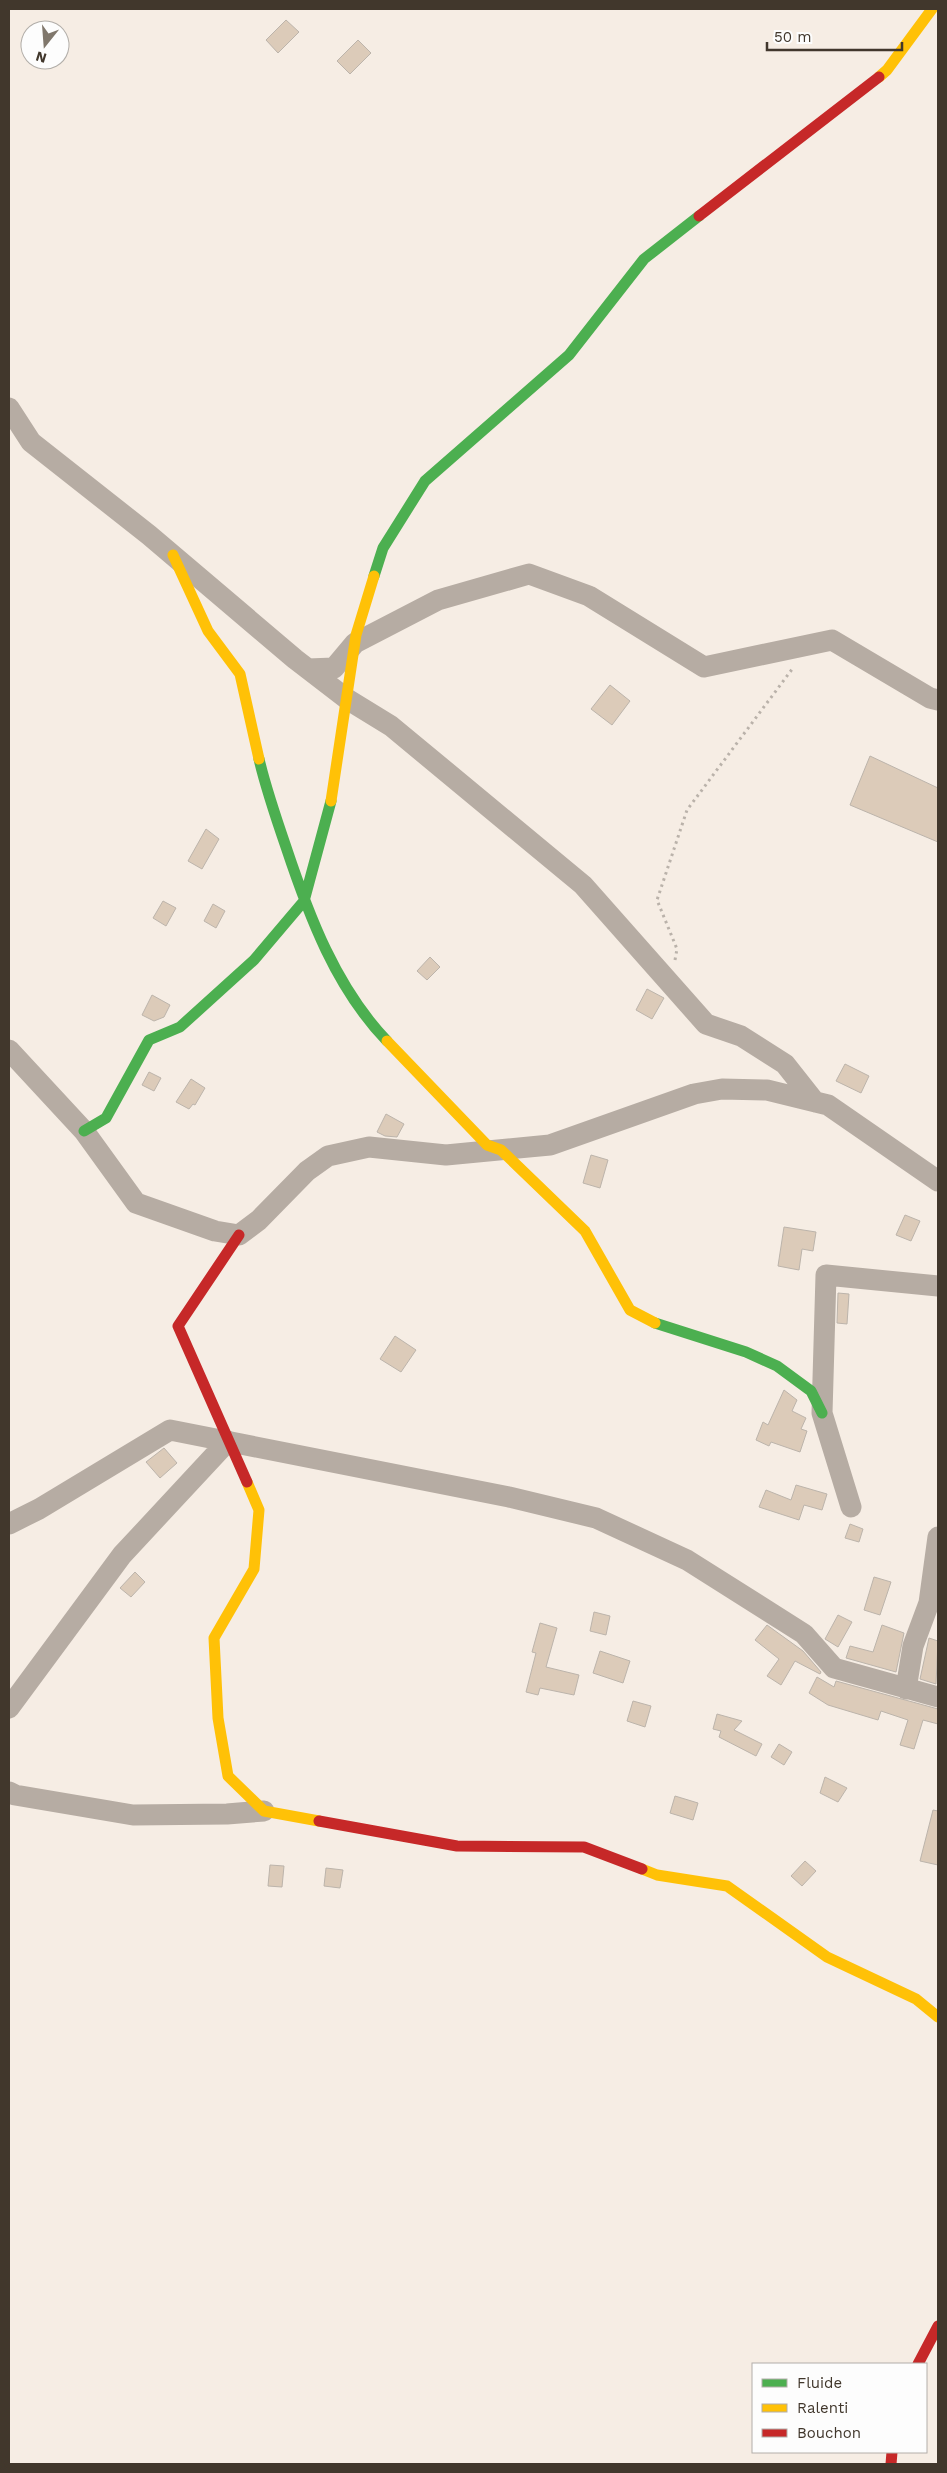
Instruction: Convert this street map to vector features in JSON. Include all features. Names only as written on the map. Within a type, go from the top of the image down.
[{"type":"street","points":[[84,1131],[106,1118],[149,1040],[180,1027],[254,960],[304,901],[332,797],[355,643],[383,548],[425,481],[569,355],[644,259],[887,70],[932,9]]},
{"type":"street","points":[[9,408],[31,442],[173,555],[308,669],[347,699],[391,726],[583,885],[706,1024],[741,1036],[785,1064],[815,1102]]},
{"type":"street","points":[[173,555],[208,631],[240,674],[265,786],[304,901],[318,934],[366,1019],[487,1145],[501,1150],[585,1231],[630,1310],[647,1322],[746,1352],[778,1366],[811,1391],[822,1413],[851,1507]]},
{"type":"street","points":[[308,669],[334,668],[355,643],[438,600],[529,574],[589,596],[704,667],[832,640],[930,698],[938,700]]},
{"type":"street","points":[[9,1050],[84,1131],[136,1202],[215,1230],[239,1235]]},
{"type":"street","points":[[264,1811],[228,1776],[218,1718],[214,1638],[254,1569],[259,1510],[178,1326],[239,1235],[259,1220],[307,1171],[328,1156],[369,1147],[446,1155],[550,1145],[694,1094],[712,1091],[767,1090],[828,1105],[938,1181]]},
{"type":"street","points":[[822,1413],[826,1275],[938,1286]]},
{"type":"street","points":[[9,1524],[39,1509],[170,1430],[509,1497],[596,1518],[687,1560],[804,1634],[834,1668],[906,1690],[938,1697]]},
{"type":"street","points":[[9,1708],[122,1555],[228,1441]]},
{"type":"street","points":[[906,1690],[913,1646],[929,1603],[938,1537]]},
{"type":"street","points":[[9,1792],[15,1795],[134,1815],[227,1814],[264,1811],[457,1846],[584,1847],[657,1875],[728,1886],[827,1957],[916,1999],[938,2018]]},
{"type":"street","points":[[919,2363],[938,2326]]},
{"type":"path","points":[[670,984],[677,950],[656,900],[686,810],[794,668]]},
{"type":"building","points":[[286,20],[299,32],[278,53],[266,40]]},
{"type":"building","points":[[358,40],[371,53],[350,74],[337,61]]},
{"type":"building","points":[[610,685],[630,701],[612,725],[591,709]]},
{"type":"building","points":[[870,756],[938,788],[938,842],[850,805]]},
{"type":"building","points":[[206,829],[219,839],[202,869],[188,861]]},
{"type":"building","points":[[163,901],[176,908],[166,926],[153,918]]},
{"type":"building","points":[[213,904],[225,911],[216,928],[204,921]]},
{"type":"building","points":[[430,957],[440,967],[427,980],[417,971]]},
{"type":"building","points":[[647,989],[664,998],[652,1019],[636,1010]]},
{"type":"building","points":[[152,995],[170,1005],[164,1017],[154,1021],[142,1015]]},
{"type":"building","points":[[845,1064],[869,1076],[861,1093],[836,1081]]},
{"type":"building","points":[[149,1072],[161,1078],[154,1091],[142,1085]]},
{"type":"building","points":[[191,1079],[205,1088],[195,1105],[193,1104],[189,1109],[176,1102]]},
{"type":"building","points":[[386,1114],[404,1124],[397,1137],[385,1136],[377,1132]]},
{"type":"building","points":[[591,1155],[608,1160],[600,1188],[583,1183]]},
{"type":"building","points":[[905,1215],[920,1221],[911,1241],[896,1235]]},
{"type":"building","points":[[784,1227],[816,1232],[813,1251],[802,1249],[799,1270],[778,1266]]},
{"type":"building","points":[[838,1293],[849,1294],[847,1324],[837,1323]]},
{"type":"building","points":[[395,1336],[416,1350],[401,1372],[380,1359]]},
{"type":"building","points":[[784,1390],[797,1400],[792,1411],[806,1418],[801,1429],[807,1431],[800,1452],[771,1442],[769,1446],[756,1440],[763,1422],[768,1425]]},
{"type":"building","points":[[164,1448],[177,1463],[160,1478],[146,1462]]},
{"type":"building","points":[[796,1485],[827,1494],[822,1510],[804,1505],[799,1520],[759,1507],[766,1490],[791,1500]]},
{"type":"building","points":[[850,1524],[863,1529],[859,1542],[845,1538]]},
{"type":"building","points":[[135,1572],[145,1582],[131,1597],[120,1588]]},
{"type":"building","points":[[874,1577],[891,1582],[880,1615],[864,1610]]},
{"type":"building","points":[[594,1612],[610,1616],[606,1635],[590,1631]]},
{"type":"building","points":[[838,1615],[852,1622],[838,1647],[825,1639]]},
{"type":"building","points":[[540,1623],[557,1628],[546,1667],[579,1675],[574,1695],[540,1688],[538,1695],[526,1692],[536,1653],[532,1652]]},
{"type":"building","points":[[767,1625],[803,1651],[821,1672],[820,1674],[795,1661],[781,1685],[767,1676],[779,1659],[755,1640]]},
{"type":"building","points":[[882,1625],[904,1633],[896,1672],[846,1658],[850,1646],[873,1652]]},
{"type":"building","points":[[929,1638],[938,1641],[936,1684],[920,1679]]},
{"type":"building","points":[[600,1651],[630,1661],[623,1683],[593,1673]]},
{"type":"building","points":[[817,1677],[834,1687],[836,1681],[938,1709],[938,1724],[923,1720],[914,1749],[900,1745],[908,1720],[881,1711],[878,1720],[828,1705],[809,1693]]},
{"type":"building","points":[[633,1701],[651,1706],[645,1727],[627,1721]]},
{"type":"building","points":[[717,1714],[742,1721],[734,1730],[762,1744],[756,1756],[719,1737],[721,1731],[713,1729]]},
{"type":"building","points":[[779,1744],[792,1752],[784,1765],[771,1757]]},
{"type":"building","points":[[825,1777],[847,1788],[838,1802],[820,1793]]},
{"type":"building","points":[[675,1796],[698,1803],[693,1820],[670,1813]]},
{"type":"building","points":[[933,1810],[938,1811],[938,1865],[920,1861]]},
{"type":"building","points":[[805,1861],[816,1871],[802,1886],[791,1876]]},
{"type":"building","points":[[270,1865],[284,1866],[282,1887],[268,1886]]},
{"type":"building","points":[[326,1868],[343,1870],[340,1888],[324,1886]]},
{"type":"traffic: fast","points":[[374,576],[383,548],[425,481],[569,355],[644,259],[699,216]]},
{"type":"traffic: fast","points":[[259,759],[271,803],[304,899],[326,950],[353,998],[387,1041]]},
{"type":"traffic: fast","points":[[84,1131],[106,1118],[149,1040],[180,1027],[254,960],[304,901],[331,801]]},
{"type":"traffic: fast","points":[[655,1323],[746,1352],[777,1366],[811,1391],[822,1413]]},
{"type":"traffic: slow","points":[[879,77],[887,70],[932,9]]},
{"type":"traffic: slow","points":[[173,555],[208,631],[240,674],[259,759]]},
{"type":"traffic: slow","points":[[331,801],[356,635],[374,576]]},
{"type":"traffic: slow","points":[[387,1041],[487,1145],[501,1150],[585,1231],[630,1310],[655,1323]]},
{"type":"traffic: slow","points":[[247,1482],[259,1510],[254,1569],[214,1638],[218,1718],[228,1776],[264,1811],[319,1821]]},
{"type":"traffic: slow","points":[[642,1869],[657,1875],[727,1886],[827,1957],[916,1999],[938,2017]]},
{"type":"traffic: jam","points":[[699,216],[879,77]]},
{"type":"traffic: jam","points":[[239,1235],[178,1326],[247,1482]]},
{"type":"traffic: jam","points":[[319,1821],[457,1846],[584,1847],[642,1869]]},
{"type":"traffic: jam","points":[[919,2363],[938,2326]]},
{"type":"traffic: jam","points":[[891,2464],[892,2453]]}]
